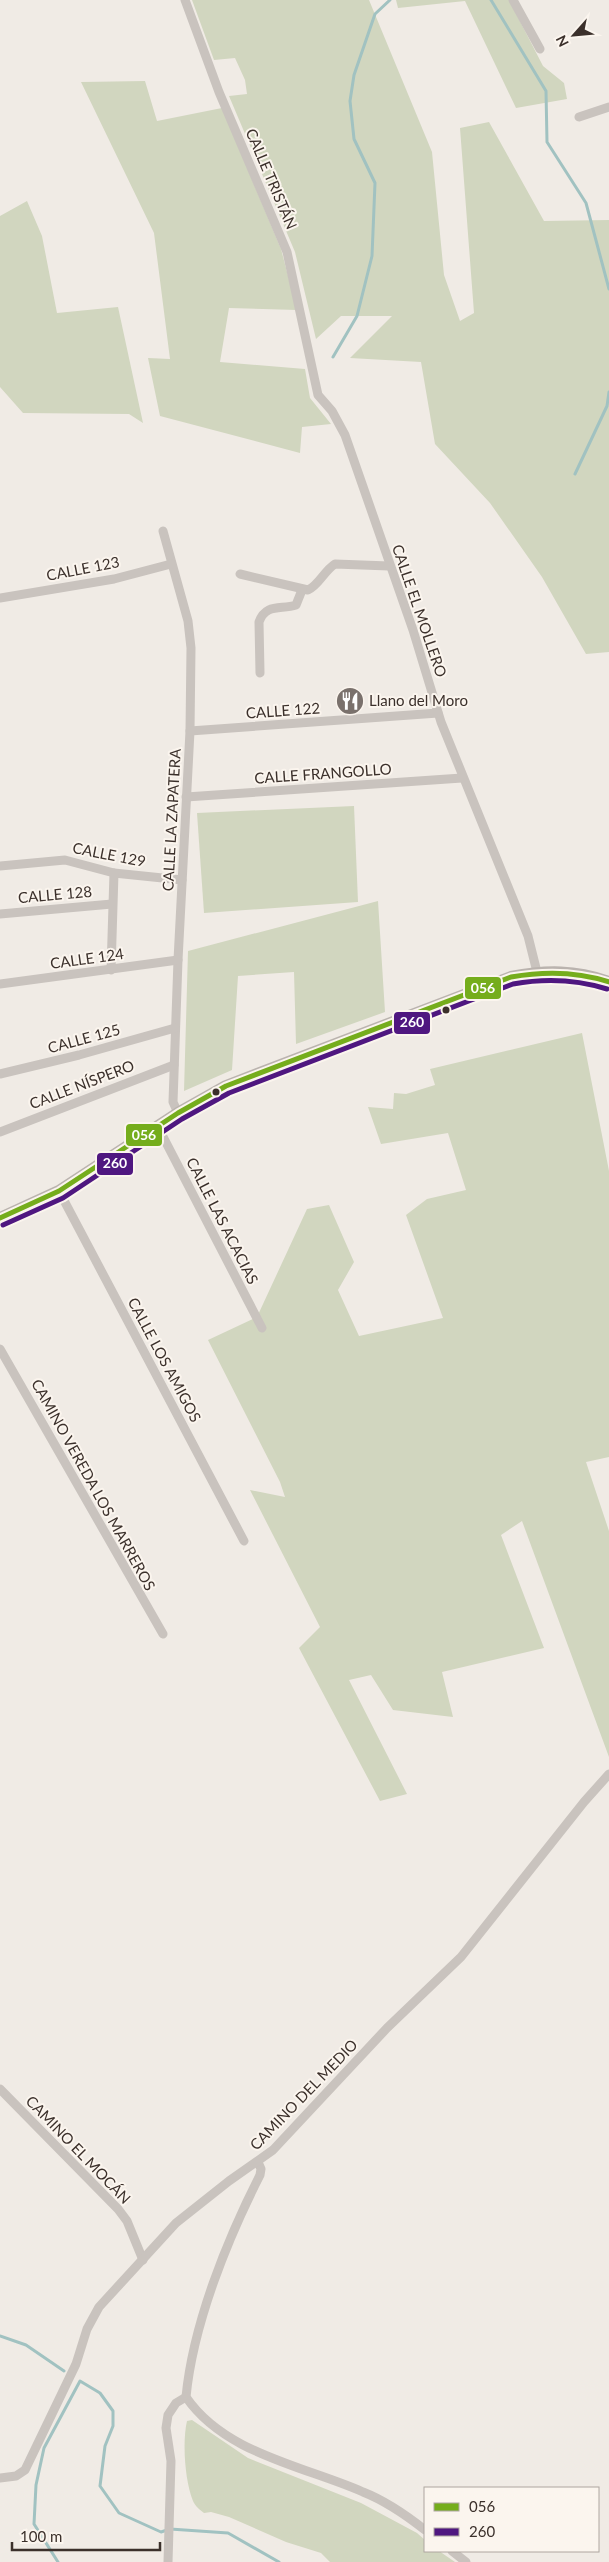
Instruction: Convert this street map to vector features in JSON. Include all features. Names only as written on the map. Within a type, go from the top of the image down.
[{"type":"main road","points":[[0,1218],[59,1191],[178,1113],[226,1086],[512,977],[537,972],[571,972],[609,982]]},
{"type":"street","name":"CALLE TRISTÁN","points":[[185,0],[219,92],[287,252],[313,375]]},
{"type":"street","points":[[513,0],[540,49]]},
{"type":"street","points":[[579,117],[609,107]]},
{"type":"street","name":"CALLE EL MOLLERO","points":[[313,375],[318,395],[332,411],[345,436],[413,630],[438,713],[462,778],[528,936],[537,972]]},
{"type":"street","name":"CALLE LA ZAPATERA","points":[[163,531],[188,621],[191,648],[190,732],[175,1028],[173,1102],[178,1113]]},
{"type":"street","name":"CALLE 123","points":[[0,598],[114,578],[171,564]]},
{"type":"street","points":[[240,574],[308,590],[314,587],[334,564],[389,566]]},
{"type":"street","points":[[260,673],[259,622],[261,615],[270,608],[296,605],[302,590]]},
{"type":"street","name":"CALLE 122","points":[[190,732],[438,713]]},
{"type":"street","name":"CALLE FRANGOLLO","points":[[186,797],[462,778]]},
{"type":"street","name":"CALLE 129","points":[[0,866],[65,860],[114,873],[182,880]]},
{"type":"street","points":[[111,970],[114,873]]},
{"type":"street","name":"CALLE 128","points":[[0,914],[112,904]]},
{"type":"street","name":"CALLE 124","points":[[0,984],[178,960]]},
{"type":"street","name":"CALLE 125","points":[[0,1074],[79,1055],[175,1028]]},
{"type":"street","name":"CALLE NÍSPERO","points":[[0,1132],[174,1065]]},
{"type":"street","name":"CALLE LAS ACACIAS","points":[[158,1127],[262,1328]]},
{"type":"street","name":"CALLE LOS AMIGOS","points":[[59,1191],[244,1541]]},
{"type":"street","name":"CAMINO VEREDA LOS MARREROS","points":[[0,1349],[162,1634]]},
{"type":"street","name":"CAMINO DEL MEDIO","points":[[0,2478],[16,2476],[25,2470],[76,2364],[92,2317],[176,2223],[229,2181],[258,2162],[314,2108],[387,2028],[461,1957],[584,1802],[609,1774]]},
{"type":"street","name":"CAMINO EL MOCÁN","points":[[0,2089],[118,2210],[127,2221],[143,2260]]},
{"type":"street","points":[[168,2562],[170,2461],[166,2428],[168,2415],[176,2403],[186,2397],[202,2322],[233,2229],[260,2175],[261,2169],[258,2162]]},
{"type":"street","points":[[186,2397],[194,2408],[209,2422],[252,2449],[362,2491],[399,2511],[424,2529]]},
{"type":"street","points":[[453,2552],[466,2562]]},
{"type":"green space","points":[[192,0],[369,0],[432,152],[444,275],[460,321],[474,313],[460,128],[489,122],[544,221],[609,220],[609,652],[586,654],[542,577],[490,503],[435,444],[421,362],[350,358],[392,316],[341,316],[316,339],[295,252],[229,96],[247,94],[245,80],[235,58],[214,60]]},
{"type":"green space","points":[[396,0],[509,0],[543,66],[564,83],[567,99],[516,108],[465,1],[398,8]]},
{"type":"green space","points":[[145,81],[157,121],[222,108],[281,249],[297,310],[229,308],[220,362],[305,369],[310,398],[331,424],[302,427],[300,453],[160,416],[148,358],[170,359],[154,233],[81,82]]},
{"type":"green space","points":[[27,201],[42,236],[57,313],[118,307],[143,423],[129,414],[23,413],[0,387],[0,216]]},
{"type":"green space","points":[[354,806],[358,902],[204,913],[197,813]]},
{"type":"green space","points":[[378,901],[385,1012],[296,1044],[294,972],[238,976],[232,1070],[184,1091],[188,951]]},
{"type":"green space","points":[[582,1033],[609,1171],[609,1457],[586,1462],[609,1531],[609,1757],[522,1521],[501,1535],[544,1648],[442,1672],[453,1717],[393,1710],[371,1675],[349,1680],[407,1794],[380,1801],[299,1648],[320,1627],[250,1490],[285,1497],[280,1482],[208,1340],[257,1317],[307,1209],[329,1205],[354,1262],[338,1290],[359,1336],[443,1318],[406,1215],[427,1199],[466,1190],[448,1133],[381,1144],[368,1107],[393,1109],[394,1093],[406,1094],[435,1085],[430,1069]]},
{"type":"green space","points":[[192,2420],[248,2458],[361,2503],[417,2533],[424,2539],[424,2552],[440,2552],[455,2562],[330,2562],[321,2553],[286,2542],[229,2517],[211,2512],[204,2513],[193,2501],[186,2473],[185,2430],[187,2421]]},
{"type":"waterway","points":[[333,357],[357,316],[372,256],[375,183],[354,139],[350,101],[354,75],[375,14],[390,0]]},
{"type":"waterway","points":[[491,0],[546,91],[547,142],[586,203],[609,289]]},
{"type":"waterway","points":[[575,474],[607,406],[609,392]]},
{"type":"waterway","points":[[0,2336],[26,2345],[64,2371]]},
{"type":"waterway","points":[[58,2562],[34,2524],[36,2485],[44,2448],[80,2381],[100,2393],[113,2411],[113,2426],[105,2446],[100,2486],[119,2513],[161,2532],[170,2529],[228,2533],[279,2562]]},
{"type":"transit line","name":"056","points":[[0,1218],[59,1191],[178,1113],[226,1086],[511,977],[560,973],[597,978],[609,982]]},
{"type":"transit line","name":"260","points":[[3,1225],[63,1198],[182,1119],[229,1093],[513,984],[560,980],[607,989]]},
{"type":"place","name":"Llano del Moro","points":[[350,701]]}]
